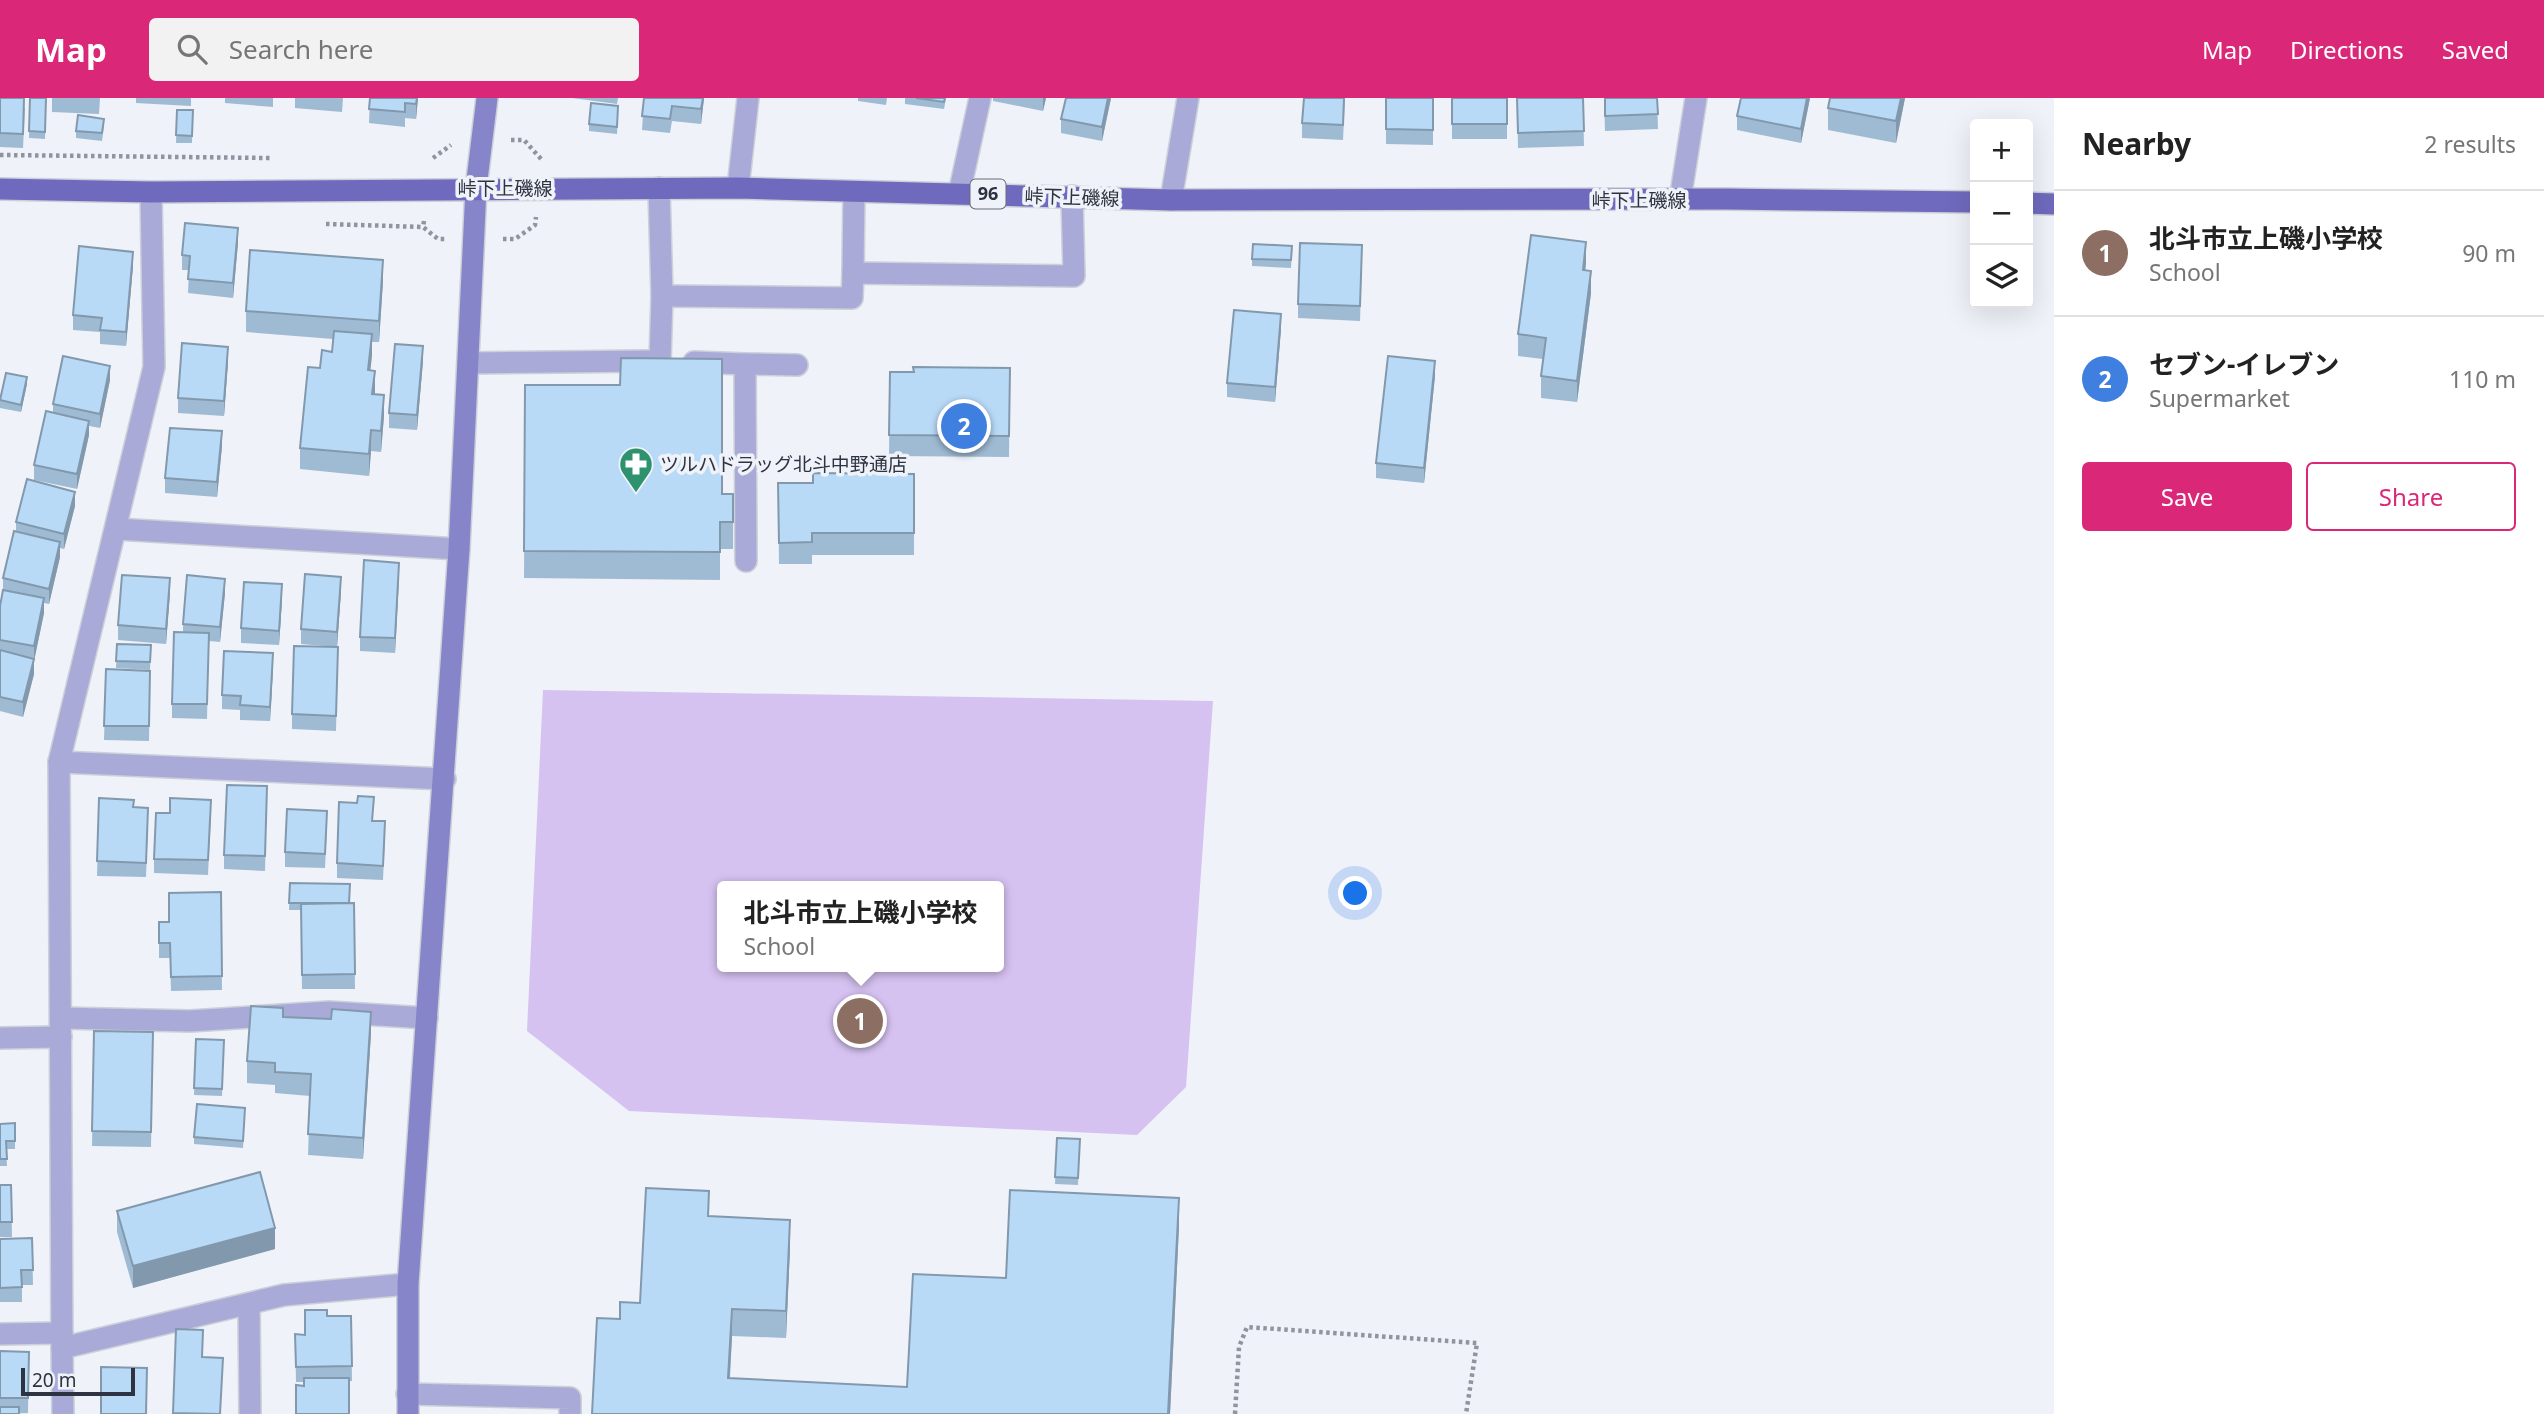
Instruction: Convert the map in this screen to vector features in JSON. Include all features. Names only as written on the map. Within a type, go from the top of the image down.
[{"type":"main road","name":"峠下上磯線","points":[[0,189],[151,192],[738,188],[1171,200],[1970,202]]},
{"type":"main road","points":[[2033,203],[2054,204]]},
{"type":"street","points":[[487,98],[476,188],[459,549],[408,1284],[407,1404],[570,1398],[570,1414]]},
{"type":"street","points":[[738,188],[748,98]]},
{"type":"street","points":[[959,194],[980,98]]},
{"type":"street","points":[[1171,200],[1188,98]]},
{"type":"street","points":[[1680,200],[1696,98]]},
{"type":"street","points":[[659,188],[662,296],[660,361]]},
{"type":"street","points":[[63,1414],[59,762],[154,367],[151,192]]},
{"type":"street","points":[[662,296],[852,298],[854,192]]},
{"type":"street","points":[[853,273],[1074,276],[1072,197]]},
{"type":"street","points":[[468,363],[660,361],[797,365]]},
{"type":"street","points":[[745,364],[746,561]]},
{"type":"street","points":[[116,529],[459,549]]},
{"type":"street","points":[[59,762],[444,779]]},
{"type":"street","points":[[0,1038],[61,1028],[329,1012],[427,1018]]},
{"type":"street","points":[[0,1334],[62,1341],[284,1295],[408,1284]]},
{"type":"street","points":[[249,1304],[250,1414]]},
{"type":"path","points":[[421,159],[434,158],[456,141],[483,137]]},
{"type":"path","points":[[0,155],[272,158]]},
{"type":"path","points":[[1235,1414],[1239,1347],[1247,1327],[1477,1343],[1466,1414]]},
{"type":"shaded area","points":[[543,690],[1213,701],[1186,1087],[1137,1135],[629,1111],[527,1031]]},
{"type":"building","points":[[0,98],[24,98],[23,134],[0,133]]},
{"type":"building","points":[[30,98],[46,98],[45,132],[29,131]]},
{"type":"building","points":[[370,98],[417,98],[416,104],[405,103],[405,112],[369,109]]},
{"type":"building","points":[[644,98],[703,98],[701,109],[672,106],[670,119],[642,116]]},
{"type":"building","points":[[916,98],[945,98],[944,102]]},
{"type":"building","points":[[1066,98],[1108,98],[1102,127],[1061,119]]},
{"type":"building","points":[[1304,98],[1344,98],[1343,125],[1302,123]]},
{"type":"building","points":[[1386,98],[1433,98],[1433,130],[1386,129]]},
{"type":"building","points":[[1452,98],[1507,98],[1507,124],[1452,124]]},
{"type":"building","points":[[1517,98],[1583,98],[1584,131],[1518,133]]},
{"type":"building","points":[[1605,98],[1657,98],[1658,114],[1605,116]]},
{"type":"building","points":[[1741,98],[1807,98],[1801,129],[1737,116]]},
{"type":"building","points":[[1830,98],[1901,98],[1896,121],[1828,108]]},
{"type":"building","points":[[591,103],[618,106],[617,127],[589,124]]},
{"type":"building","points":[[177,110],[193,110],[192,136],[176,135]]},
{"type":"building","points":[[78,115],[104,119],[102,133],[76,131]]},
{"type":"building","points":[[185,223],[238,228],[233,283],[188,279],[190,256],[182,255]]},
{"type":"building","points":[[1531,235],[1586,242],[1583,270],[1591,271],[1577,381],[1541,376],[1546,338],[1518,334]]},
{"type":"building","points":[[1300,243],[1362,245],[1360,306],[1298,304]]},
{"type":"building","points":[[1253,244],[1292,246],[1291,260],[1252,259]]},
{"type":"building","points":[[79,246],[133,252],[126,332],[100,330],[102,318],[73,315]]},
{"type":"building","points":[[250,250],[383,260],[379,321],[246,311]]},
{"type":"building","points":[[1234,310],[1281,314],[1275,387],[1227,383]]},
{"type":"building","points":[[334,331],[372,334],[368,370],[375,371],[372,394],[384,395],[381,431],[371,430],[369,454],[300,448],[308,367],[320,368],[322,350],[332,352]]},
{"type":"building","points":[[182,343],[228,347],[224,401],[178,398]]},
{"type":"building","points":[[395,344],[423,346],[417,415],[389,413]]},
{"type":"building","points":[[63,356],[110,366],[100,414],[53,404]]},
{"type":"building","points":[[1388,356],[1435,361],[1424,468],[1376,463]]},
{"type":"building","points":[[621,358],[722,359],[722,494],[733,494],[733,522],[720,522],[720,552],[524,551],[525,385],[620,385]]},
{"type":"building","points":[[913,367],[1010,368],[1009,436],[889,435],[890,372],[914,372]]},
{"type":"building","points":[[6,373],[27,377],[21,405],[0,400]]},
{"type":"building","points":[[46,411],[89,421],[77,474],[34,465]]},
{"type":"building","points":[[170,428],[222,431],[217,482],[165,478]]},
{"type":"building","points":[[813,473],[914,474],[914,533],[812,533],[812,542],[779,543],[778,483],[813,483]]},
{"type":"building","points":[[27,479],[75,492],[64,534],[16,522]]},
{"type":"building","points":[[14,531],[60,542],[49,589],[3,578]]},
{"type":"building","points":[[364,560],[399,563],[395,638],[360,637]]},
{"type":"building","points":[[305,574],[341,577],[337,632],[301,629]]},
{"type":"building","points":[[122,575],[170,578],[166,629],[118,625]]},
{"type":"building","points":[[187,575],[225,579],[220,627],[183,624]]},
{"type":"building","points":[[244,582],[282,584],[279,631],[241,628]]},
{"type":"building","points":[[3,590],[44,598],[34,646],[0,640]]},
{"type":"building","points":[[174,632],[209,633],[207,704],[172,704]]},
{"type":"building","points":[[117,644],[151,645],[150,662],[116,661]]},
{"type":"building","points":[[294,646],[338,647],[336,716],[292,714]]},
{"type":"building","points":[[0,650],[34,659],[23,702],[0,697]]},
{"type":"building","points":[[224,651],[273,653],[270,707],[240,705],[241,696],[222,695]]},
{"type":"building","points":[[106,669],[150,671],[149,726],[104,726]]},
{"type":"building","points":[[227,785],[267,786],[265,856],[224,855]]},
{"type":"building","points":[[358,796],[374,797],[372,821],[385,821],[383,866],[337,863],[339,802],[357,803]]},
{"type":"building","points":[[99,798],[134,800],[133,807],[148,808],[146,863],[97,861]]},
{"type":"building","points":[[170,798],[211,800],[208,860],[154,859],[156,813],[170,813]]},
{"type":"building","points":[[287,809],[327,811],[325,854],[285,852]]},
{"type":"building","points":[[290,883],[350,884],[349,903],[289,903]]},
{"type":"building","points":[[221,892],[222,976],[171,977],[170,943],[159,943],[159,922],[169,922],[169,893]]},
{"type":"building","points":[[354,903],[355,974],[302,975],[301,904]]},
{"type":"building","points":[[251,1006],[283,1008],[283,1017],[331,1019],[332,1009],[371,1012],[363,1138],[308,1134],[311,1074],[275,1072],[275,1063],[247,1061]]},
{"type":"building","points":[[94,1031],[153,1032],[151,1132],[92,1131]]},
{"type":"building","points":[[196,1039],[224,1040],[222,1089],[194,1088]]},
{"type":"building","points":[[197,1104],[245,1108],[243,1141],[194,1137]]},
{"type":"building","points":[[15,1123],[15,1141],[6,1141],[7,1159],[0,1159],[0,1124]]},
{"type":"building","points":[[1057,1138],[1080,1139],[1078,1178],[1055,1177]]},
{"type":"building","points":[[260,1172],[275,1228],[133,1266],[117,1211]]},
{"type":"building","points":[[0,1185],[11,1185],[12,1222],[0,1222]]},
{"type":"building","points":[[646,1188],[709,1191],[708,1216],[790,1220],[786,1311],[732,1309],[728,1378],[907,1387],[913,1274],[1006,1278],[1010,1190],[1179,1198],[1168,1414],[592,1414],[597,1318],[620,1319],[620,1302],[640,1303]]},
{"type":"building","points":[[32,1238],[33,1270],[21,1270],[22,1287],[0,1288],[0,1239]]},
{"type":"building","points":[[305,1310],[327,1310],[327,1316],[351,1316],[352,1366],[296,1367],[295,1334],[305,1335]]},
{"type":"building","points":[[176,1329],[203,1330],[202,1357],[223,1358],[220,1414],[173,1413]]},
{"type":"building","points":[[0,1351],[29,1352],[28,1398],[0,1398]]},
{"type":"building","points":[[101,1367],[147,1368],[146,1414],[101,1414]]},
{"type":"building","points":[[304,1378],[349,1378],[349,1414],[296,1414],[296,1385],[304,1386]]},
{"type":"building","points":[[0,1407],[19,1407],[19,1414],[0,1414]]},
{"type":"place","name":"セブン-イレブン","points":[[964,426]]},
{"type":"place","name":"ツルハドラッグ北斗中野通店","points":[[636,494]]},
{"type":"place","name":"北斗市立上磯小学校","points":[[860,1021]]}]
